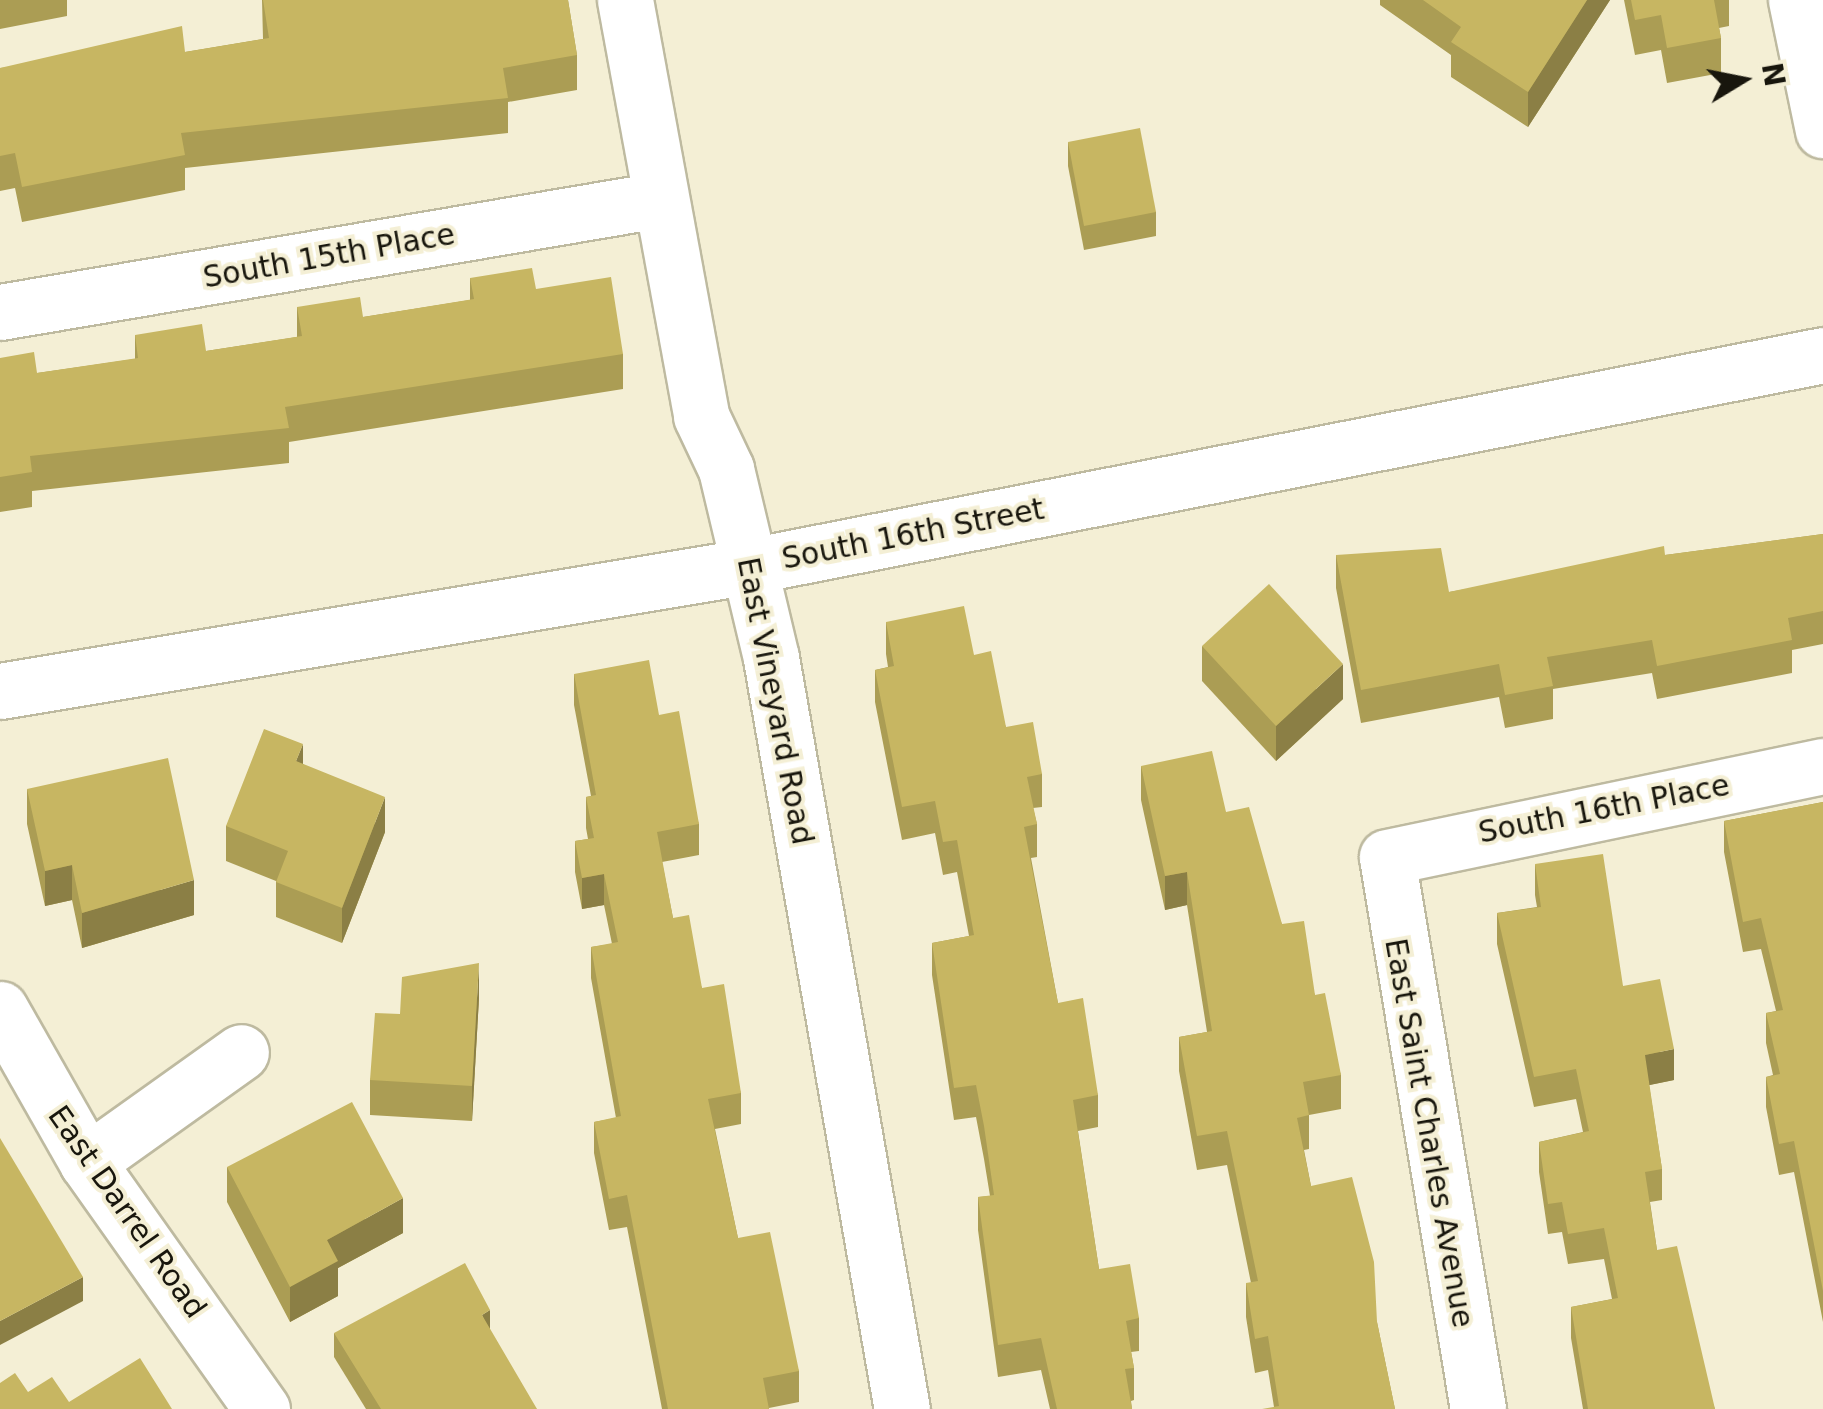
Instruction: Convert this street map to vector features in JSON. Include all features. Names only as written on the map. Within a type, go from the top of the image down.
[{"type":"street","name":"East Vineyard Road","points":[[625,0],[658,200],[701,416],[726,469],[750,566],[902,1409]]},
{"type":"street","points":[[1796,0],[1823,130]]},
{"type":"street","name":"South 15th Place","points":[[0,312],[658,200]]},
{"type":"street","name":"South 16th Street","points":[[0,691],[750,566],[1823,355]]},
{"type":"street","name":"South 16th Place","points":[[1387,858],[1823,766]]},
{"type":"street","name":"East Saint Charles Avenue","points":[[1387,858],[1478,1409]]},
{"type":"street","name":"East Darrel Road","points":[[0,1009],[87,1162],[262,1409]]},
{"type":"street","points":[[87,1162],[241,1052]]},
{"type":"building","points":[[263,0],[568,0],[577,55],[503,68],[508,98],[181,133],[185,155],[22,187],[15,153],[0,156],[0,68],[182,26],[185,52],[269,38]]},
{"type":"building","points":[[1423,0],[1587,0],[1528,92],[1451,42],[1461,27]]},
{"type":"building","points":[[1631,0],[1714,0],[1721,38],[1667,48],[1661,15],[1635,20]]},
{"type":"building","points":[[1140,128],[1156,212],[1084,226],[1068,142]]},
{"type":"building","points":[[532,268],[536,289],[611,277],[623,354],[285,407],[289,428],[30,456],[32,472],[0,477],[0,358],[34,352],[37,373],[138,358],[135,335],[202,324],[206,351],[302,336],[297,307],[360,297],[363,317],[474,299],[470,278]]},
{"type":"building","points":[[1823,534],[1823,611],[1788,618],[1792,640],[1657,666],[1652,640],[1547,657],[1553,686],[1505,695],[1499,664],[1361,690],[1336,555],[1441,548],[1449,592],[1664,546],[1665,555]]},
{"type":"building","points":[[1269,584],[1343,664],[1276,726],[1202,646]]},
{"type":"building","points":[[964,606],[974,655],[991,651],[1006,727],[1033,722],[1042,774],[1027,777],[1037,824],[1024,827],[1058,1003],[1083,998],[1098,1095],[1073,1100],[1099,1269],[1130,1264],[1139,1318],[1126,1321],[1134,1368],[1125,1369],[1132,1409],[1057,1409],[1041,1338],[998,1345],[978,1197],[994,1195],[984,1126],[976,1085],[954,1088],[932,943],[974,935],[957,840],[943,842],[935,801],[902,807],[875,670],[894,666],[886,622]]},
{"type":"building","points":[[649,660],[659,715],[679,711],[699,824],[657,832],[673,918],[689,915],[702,988],[724,984],[741,1093],[708,1099],[738,1238],[770,1232],[799,1371],[763,1378],[769,1409],[668,1409],[627,1195],[609,1199],[594,1122],[621,1116],[591,947],[618,942],[604,874],[582,878],[575,841],[594,838],[586,797],[596,795],[574,674]]},
{"type":"building","points":[[264,729],[303,744],[296,761],[385,797],[342,908],[276,882],[288,851],[226,826]]},
{"type":"building","points":[[1212,751],[1226,812],[1249,807],[1282,924],[1304,921],[1315,995],[1325,993],[1341,1075],[1303,1082],[1309,1115],[1297,1118],[1311,1186],[1352,1177],[1374,1262],[1377,1322],[1395,1409],[1262,1409],[1279,1406],[1268,1336],[1255,1339],[1246,1283],[1258,1281],[1227,1131],[1197,1136],[1179,1037],[1212,1031],[1187,872],[1165,876],[1141,766]]},
{"type":"building","points":[[168,758],[194,880],[82,913],[72,865],[45,871],[27,789]]},
{"type":"building","points":[[1823,802],[1823,1291],[1794,1141],[1779,1144],[1766,1077],[1780,1074],[1766,1013],[1783,1010],[1761,918],[1743,922],[1724,821]]},
{"type":"building","points":[[1603,854],[1623,986],[1660,979],[1674,1049],[1645,1055],[1662,1169],[1645,1172],[1657,1250],[1677,1246],[1715,1409],[1588,1409],[1571,1307],[1618,1298],[1604,1228],[1568,1234],[1562,1202],[1548,1204],[1539,1142],[1589,1131],[1576,1069],[1534,1077],[1497,913],[1541,907],[1535,864]]},
{"type":"building","points":[[479,963],[472,1086],[370,1080],[375,1013],[400,1014],[402,977]]},
{"type":"building","points":[[352,1102],[403,1198],[327,1240],[338,1261],[290,1287],[227,1167]]},
{"type":"building","points":[[0,1138],[83,1277],[0,1321]]},
{"type":"building","points":[[465,1263],[490,1310],[482,1315],[537,1409],[381,1409],[334,1333]]},
{"type":"building","points":[[140,1358],[172,1409],[0,1409],[0,1383],[15,1373],[28,1392],[52,1377],[69,1402]]}]
